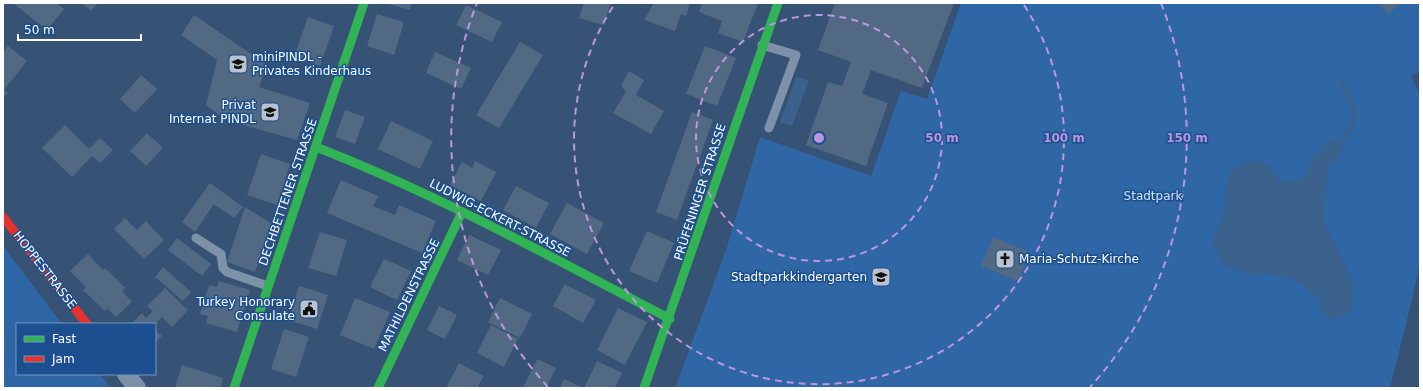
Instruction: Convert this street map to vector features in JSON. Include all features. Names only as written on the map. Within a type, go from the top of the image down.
[{"type":"street","name":"DECHBETTENER STRASSE","points":[[234,388],[364,3]]},
{"type":"street","name":"PRÜFENINGER STRASSE","points":[[644,388],[670,319],[762,45],[778,3]]},
{"type":"street","name":"LUDWIG-ECKERT-STRASSE","points":[[316,147],[360,163],[462,212],[670,319]]},
{"type":"street","name":"MATHILDENSTRASSE","points":[[378,388],[462,212]]},
{"type":"street","name":"HOPPESTRASSE","points":[[3,216],[86,323]]},
{"type":"street","points":[[127,375],[137,388]]},
{"type":"lane","points":[[762,45],[796,55],[769,128]]},
{"type":"lane","points":[[196,238],[221,254],[223,268],[227,272],[268,286]]},
{"type":"green space","name":"Stadtpark","points":[[961,3],[1420,3],[1420,72],[1411,76],[1420,95],[1420,260],[1413,296],[1390,388],[675,388],[726,250],[760,137],[871,176],[901,91],[927,99]]},
{"type":"green space","points":[[3,246],[61,323],[16,323],[16,375],[101,375],[111,388],[3,388]]},
{"type":"shaded area","points":[[797,76],[809,81],[792,126],[780,122]]},
{"type":"shaded area","points":[[1332,138],[1344,150],[1329,166],[1325,199],[1325,225],[1350,275],[1354,293],[1352,307],[1344,317],[1328,319],[1320,307],[1318,297],[1293,279],[1266,274],[1247,274],[1225,266],[1212,245],[1225,209],[1226,185],[1231,171],[1243,162],[1259,161],[1271,167],[1280,181],[1293,181],[1304,177],[1315,155]]},
{"type":"building","points":[[56,3],[64,9],[47,30],[14,4]]},
{"type":"building","points":[[81,3],[98,3],[91,11]]},
{"type":"building","points":[[384,3],[411,3],[410,10]]},
{"type":"building","points":[[584,3],[611,3],[603,25],[579,18]]},
{"type":"building","points":[[654,3],[690,3],[686,16],[681,14],[675,31],[644,20]]},
{"type":"building","points":[[702,3],[758,3],[743,42],[718,33],[722,21],[699,12]]},
{"type":"building","points":[[835,3],[954,3],[922,88],[871,70],[862,94],[888,103],[866,166],[806,145],[828,82],[842,86],[851,62],[818,50]]},
{"type":"building","points":[[1378,3],[1400,3],[1389,14]]},
{"type":"building","points":[[466,5],[502,22],[492,42],[456,25]]},
{"type":"building","points":[[377,14],[404,22],[394,55],[367,46]]},
{"type":"building","points":[[194,15],[267,65],[259,87],[310,103],[297,140],[226,120],[206,105],[217,60],[181,35]]},
{"type":"building","points":[[308,17],[334,26],[320,66],[294,57]]},
{"type":"building","points":[[520,42],[543,55],[499,128],[476,115]]},
{"type":"building","points":[[8,46],[27,61],[4,90],[8,92],[3,98],[3,52]]},
{"type":"building","points":[[705,46],[736,58],[717,106],[686,94]]},
{"type":"building","points":[[435,52],[471,68],[461,89],[426,73]]},
{"type":"building","points":[[629,71],[644,80],[636,95],[664,111],[651,134],[613,113],[626,91],[621,86]]},
{"type":"building","points":[[141,75],[157,89],[135,113],[120,99]]},
{"type":"building","points":[[345,110],[365,117],[355,144],[335,137]]},
{"type":"building","points":[[692,112],[713,120],[677,220],[656,212]]},
{"type":"building","points":[[391,121],[433,141],[420,169],[378,149]]},
{"type":"building","points":[[65,125],[89,149],[100,138],[113,150],[100,163],[92,156],[72,177],[42,148]]},
{"type":"building","points":[[147,133],[163,148],[146,166],[130,151]]},
{"type":"building","points":[[261,154],[290,164],[277,205],[247,195]]},
{"type":"building","points":[[475,161],[496,172],[481,201],[450,185],[462,162],[472,168]]},
{"type":"building","points":[[341,180],[378,196],[373,206],[395,215],[399,205],[436,221],[422,253],[327,213]]},
{"type":"building","points":[[210,183],[243,207],[234,218],[214,204],[195,232],[182,222]]},
{"type":"building","points":[[516,186],[549,203],[536,228],[503,210]]},
{"type":"building","points":[[567,203],[604,223],[587,254],[550,234]]},
{"type":"building","points":[[245,207],[272,224],[255,272],[227,262]]},
{"type":"building","points":[[125,218],[137,230],[146,221],[164,240],[144,259],[114,229]]},
{"type":"building","points":[[647,231],[674,243],[657,283],[629,271]]},
{"type":"building","points":[[320,232],[347,240],[336,276],[308,268]]},
{"type":"building","points":[[469,235],[501,250],[488,275],[457,260]]},
{"type":"building","name":"Maria-Schutz-Kirche","points":[[993,237],[1029,252],[1018,281],[981,266]]},
{"type":"building","points":[[177,238],[211,264],[202,276],[168,250]]},
{"type":"building","points":[[88,254],[103,270],[105,268],[125,288],[122,291],[132,302],[116,317],[107,308],[105,311],[83,290],[86,287],[70,271]]},
{"type":"building","points":[[384,259],[411,271],[397,300],[370,287]]},
{"type":"building","points":[[163,267],[191,292],[183,301],[155,277]]},
{"type":"building","points":[[219,281],[250,290],[237,332],[206,323],[208,316],[200,314],[209,285],[217,287]]},
{"type":"building","points":[[565,284],[596,300],[583,323],[553,306]]},
{"type":"building","points":[[299,286],[328,295],[317,329],[288,320]]},
{"type":"building","points":[[165,288],[188,310],[172,327],[162,317],[156,323],[132,323],[142,313],[146,318],[153,311],[147,306]]},
{"type":"building","points":[[355,298],[390,312],[374,349],[340,335]]},
{"type":"building","points":[[500,298],[532,314],[520,338],[488,322]]},
{"type":"building","points":[[439,306],[457,315],[445,339],[427,330]]},
{"type":"building","points":[[618,308],[647,322],[625,365],[597,350]]},
{"type":"building","points":[[491,325],[518,339],[504,367],[477,353]]},
{"type":"building","points":[[284,329],[309,337],[296,377],[271,369]]},
{"type":"building","points":[[156,331],[162,336],[156,342]]},
{"type":"building","points":[[537,359],[556,368],[546,388],[523,388]]},
{"type":"building","points":[[597,361],[622,373],[615,388],[584,388]]},
{"type":"building","points":[[459,363],[484,376],[477,388],[446,388]]},
{"type":"building","points":[[182,365],[223,378],[220,388],[175,388]]},
{"type":"building","points":[[564,379],[584,388],[560,388]]},
{"type":"waterway","points":[[1338,144],[1351,129],[1354,122],[1353,110],[1341,82]]},
{"type":"traffic: fast","points":[[234,388],[364,3]]},
{"type":"traffic: fast","points":[[644,388],[778,3]]},
{"type":"traffic: fast","points":[[316,147],[451,206],[539,250],[670,319]]},
{"type":"traffic: fast","points":[[378,388],[462,212]]},
{"type":"traffic: jam","points":[[3,217],[86,323]]},
{"type":"place","name":"miniPINDL - Privates Kinderhaus","points":[[238,64]]},
{"type":"place","name":"Privat Internat PINDL","points":[[270,112]]},
{"type":"place","name":"Maria-Schutz-Kirche","points":[[1005,259]]},
{"type":"place","name":"Stadtparkkindergarten","points":[[881,277]]},
{"type":"place","name":"Turkey Honorary Consulate","points":[[309,309]]}]
